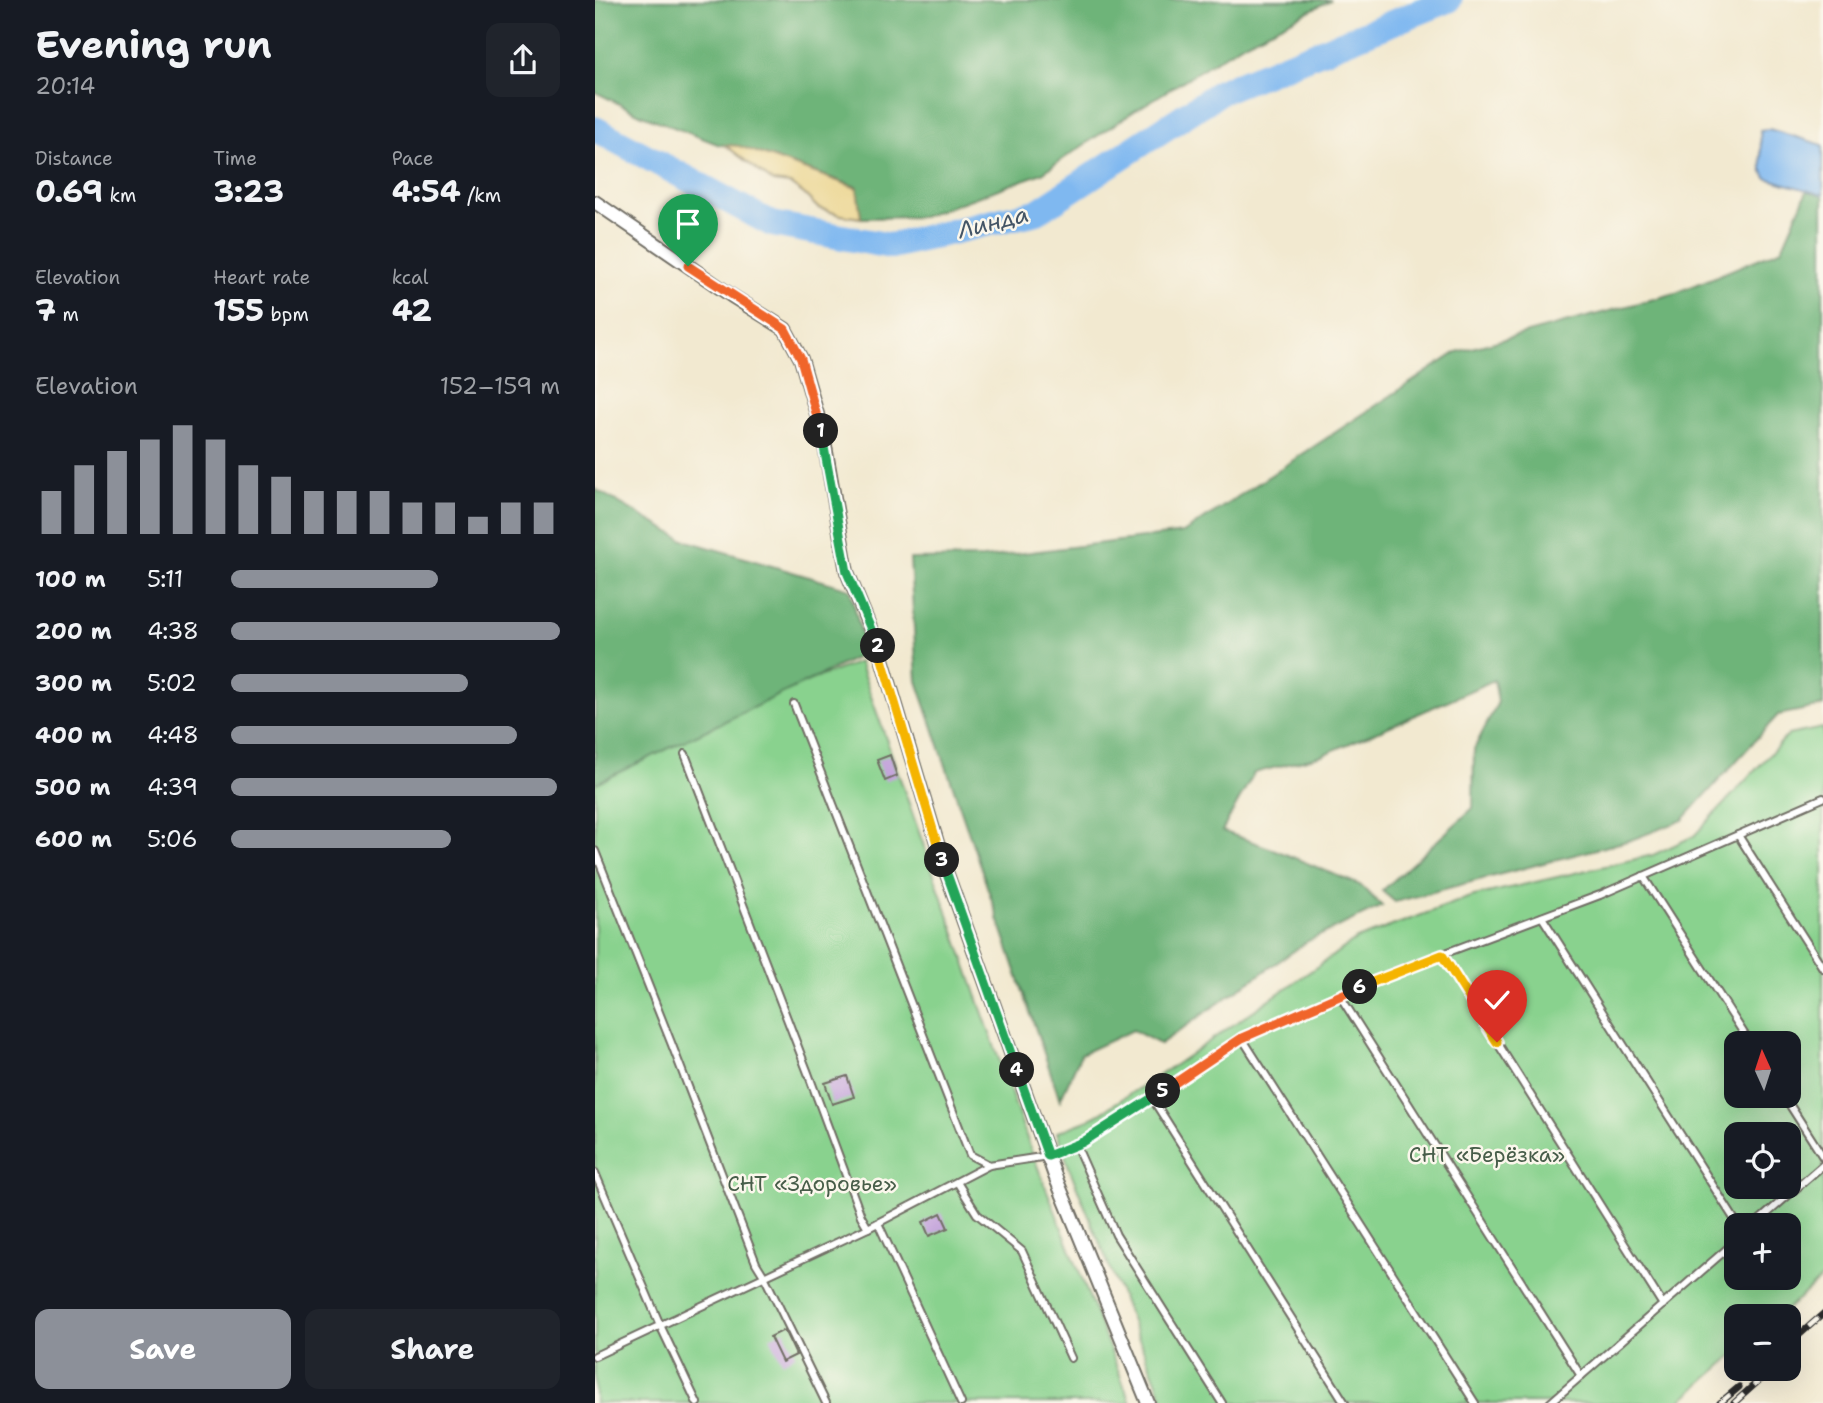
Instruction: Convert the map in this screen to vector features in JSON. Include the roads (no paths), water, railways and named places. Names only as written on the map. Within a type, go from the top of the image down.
[{"type":"street","points":[[595,202],[785,329],[801,359],[823,435],[847,572],[880,652],[944,866],[1048,1156],[1148,1403]]},
{"type":"lane","points":[[795,704],[970,1155],[989,1165]]},
{"type":"lane","points":[[685,754],[861,1216],[868,1227]]},
{"type":"lane","points":[[595,1356],[878,1223],[989,1165],[1048,1156],[1083,1142],[1242,1038],[1340,996],[1643,876],[1823,798]]},
{"type":"lane","points":[[1738,835],[1823,968]]},
{"type":"lane","points":[[595,851],[756,1263],[826,1403]]},
{"type":"lane","points":[[1643,876],[1742,1031]]},
{"type":"lane","points":[[1542,917],[1730,1213]]},
{"type":"lane","points":[[1442,955],[1663,1305]]},
{"type":"lane","points":[[1340,996],[1581,1376]]},
{"type":"lane","points":[[1242,1038],[1475,1403]]},
{"type":"lane","points":[[1152,1098],[1345,1403]]},
{"type":"lane","points":[[1792,1108],[1823,1157]]},
{"type":"lane","points":[[1076,1145],[1116,1235],[1222,1403]]},
{"type":"lane","points":[[1768,1213],[1823,1165]]},
{"type":"lane","points":[[595,1173],[660,1325],[697,1403]]},
{"type":"lane","points":[[957,1182],[977,1214],[1021,1251],[1071,1358]]},
{"type":"lane","points":[[878,1223],[961,1403]]},
{"type":"lane","points":[[1550,1403],[1724,1252]]},
{"type":"water","points":[[1769,129],[1823,145],[1823,195],[1766,178],[1762,169],[1760,130]]},
{"type":"waterway","name":"Линда","points":[[595,129],[772,224],[891,246],[1037,212],[1222,91],[1449,0]]},
{"type":"railway","points":[[1801,1333],[1823,1314]]},
{"type":"railway","points":[[1734,1403],[1759,1381]]},
{"type":"railway","points":[[1720,1403],[1739,1387]]},
{"type":"park label","name":"СНТ «Берёзка»","points":[[1487,1155]]},
{"type":"park label","name":"СНТ «Здоровье»","points":[[812,1184]]}]
